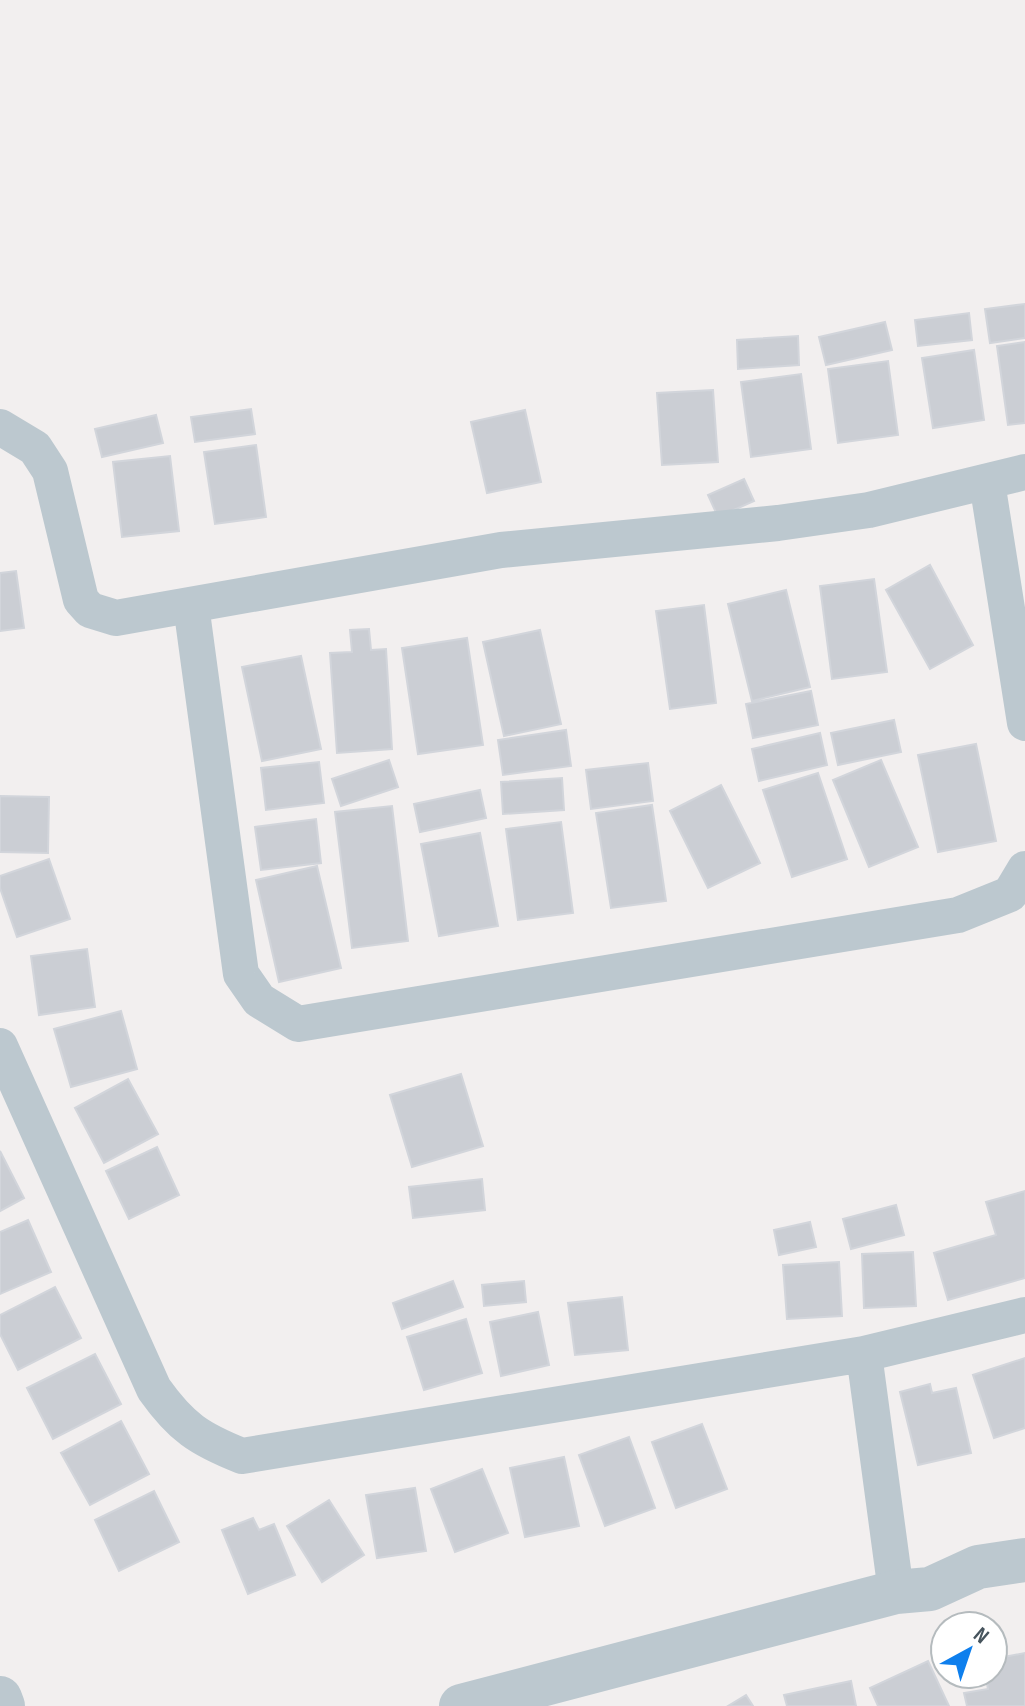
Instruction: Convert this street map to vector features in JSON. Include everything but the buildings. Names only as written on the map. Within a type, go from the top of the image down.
[{"type":"street","points":[[0,427],[35,448],[50,471],[81,600],[90,610],[116,618],[501,550],[778,523],[869,510],[1025,472]]},
{"type":"street","points":[[987,482],[1025,723]]},
{"type":"street","points":[[191,605],[241,974],[259,1000],[298,1024],[958,915],[1010,894],[1025,869]]},
{"type":"street","points":[[0,1046],[154,1389],[174,1418],[201,1440],[242,1456],[864,1354],[1025,1315]]},
{"type":"street","points":[[864,1354],[896,1592]]},
{"type":"street","points":[[461,1706],[896,1592],[930,1589],[978,1567],[1025,1560]]},
{"type":"street","points":[[0,1698],[3,1706]]}]
